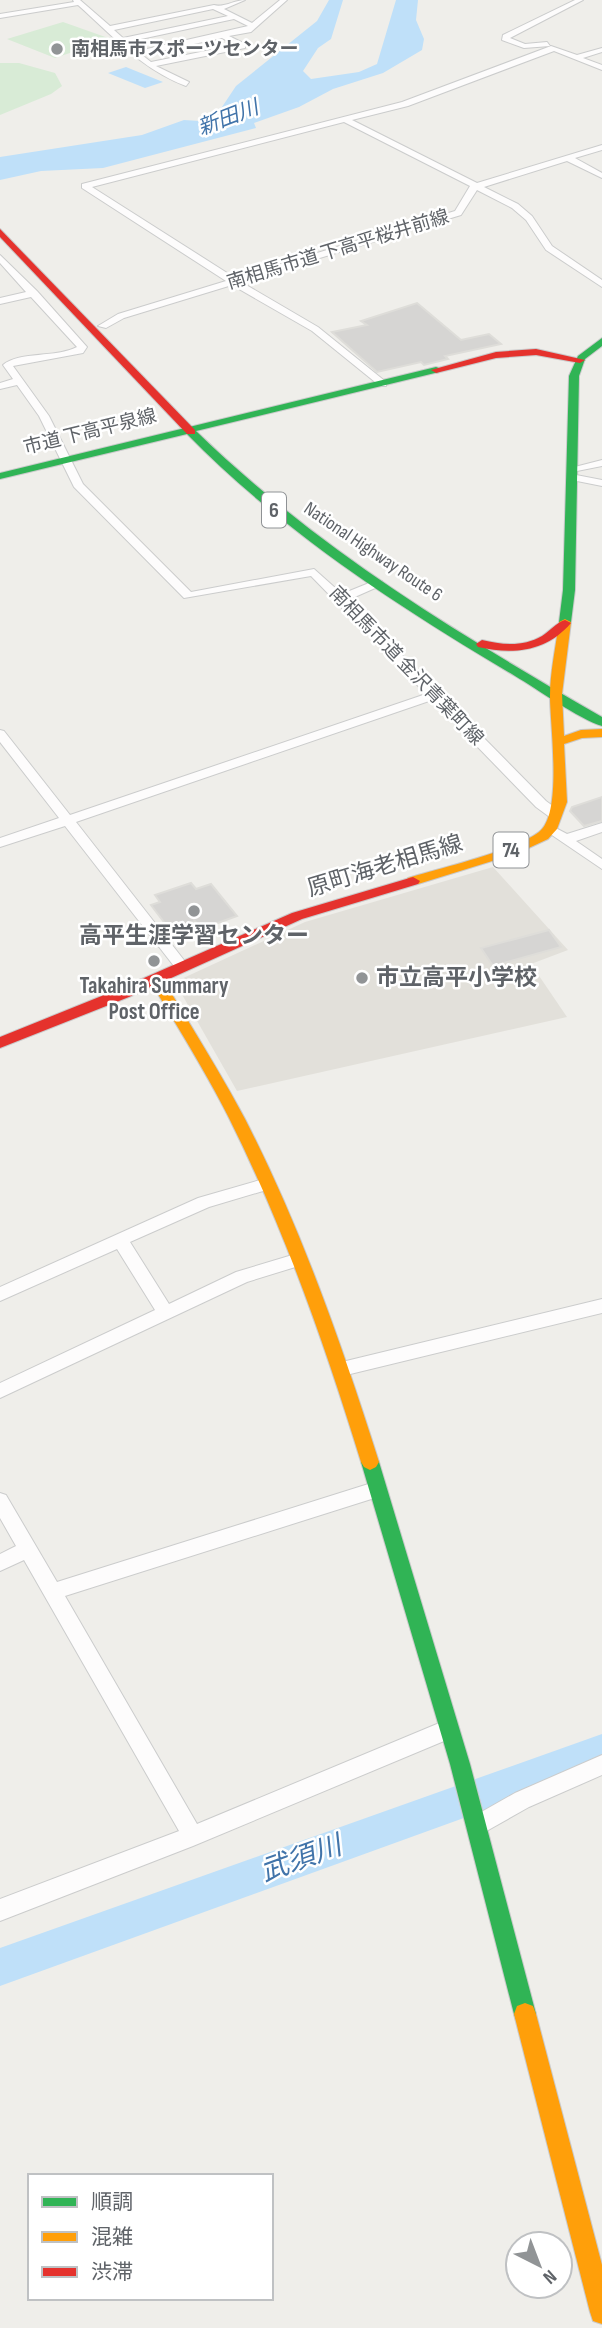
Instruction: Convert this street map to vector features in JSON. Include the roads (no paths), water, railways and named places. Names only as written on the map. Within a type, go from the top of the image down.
[{"type":"main road","name":"National Highway Route 6","points":[[0,232],[189,430],[271,507],[378,583],[602,722]]},
{"type":"main road","points":[[580,360],[602,341]]},
{"type":"main road","name":"市道 下高平泉線","points":[[0,476],[514,351],[580,360]]},
{"type":"main road","name":"74","points":[[553,822],[561,793],[556,694],[569,590],[572,395],[574,376],[580,360]]},
{"type":"main road","points":[[459,635],[499,649],[520,650],[542,644],[565,623]]},
{"type":"main road","points":[[560,741],[581,734],[602,733]]},
{"type":"main road","name":"原町海老相馬線","points":[[0,1043],[156,979],[297,916],[481,861],[532,842],[553,822]]},
{"type":"main road","points":[[156,979],[237,1119],[299,1259],[342,1368],[452,1737],[602,2312]]},
{"type":"street","points":[[107,29],[220,8],[242,0]]},
{"type":"street","points":[[134,54],[222,36],[253,26],[284,0]]},
{"type":"street","points":[[580,0],[506,37],[506,40],[524,46],[546,44],[602,68]]},
{"type":"street","points":[[0,16],[78,2],[134,54],[186,84]]},
{"type":"street","points":[[220,8],[253,26]]},
{"type":"street","points":[[121,41],[235,17]]},
{"type":"street","points":[[149,65],[242,46],[222,36]]},
{"type":"street","points":[[383,384],[315,329],[234,282],[85,186],[405,104],[543,51],[559,49]]},
{"type":"street","points":[[577,57],[602,50]]},
{"type":"street","points":[[176,61],[190,67]]},
{"type":"street","points":[[344,119],[519,209],[549,248],[602,284]]},
{"type":"street","points":[[474,187],[602,146]]},
{"type":"street","points":[[588,152],[602,159]]},
{"type":"street","points":[[568,158],[602,176]]},
{"type":"street","name":"南相馬市道 下高平桜井前線","points":[[103,326],[112,318],[458,213],[468,192],[474,187]]},
{"type":"street","points":[[0,258],[76,333],[82,348],[80,351],[9,364],[8,369],[19,381],[0,386]]},
{"type":"street","points":[[0,300],[34,293]]},
{"type":"street","name":"南相馬市道 金沢青葉町線","points":[[19,381],[44,416],[63,461],[78,485],[188,596],[314,572],[343,598],[541,804],[567,839],[602,865]]},
{"type":"street","points":[[571,473],[602,463]]},
{"type":"street","points":[[571,473],[602,483]]},
{"type":"street","points":[[343,598],[378,583]]},
{"type":"street","points":[[0,844],[434,695]]},
{"type":"street","points":[[0,734],[182,967]]},
{"type":"street","points":[[567,839],[602,827]]},
{"type":"street","points":[[0,1294],[204,1202],[267,1184]]},
{"type":"street","points":[[120,1240],[166,1313]]},
{"type":"street","points":[[0,1391],[242,1277],[299,1259]]},
{"type":"street","points":[[342,1368],[602,1306]]},
{"type":"street","points":[[52,1592],[379,1489]]},
{"type":"street","points":[[0,1502],[192,1836]]},
{"type":"street","points":[[0,1563],[27,1549]]},
{"type":"street","points":[[0,1910],[452,1737]]},
{"type":"street","points":[[475,1822],[602,1765]]},
{"type":"water","name":"新田川","points":[[329,0],[343,0],[331,39],[318,48],[303,71],[311,79],[359,72],[377,64],[396,0],[418,0],[416,20],[424,39],[422,50],[383,73],[333,89],[299,107],[254,123],[256,128],[103,168],[41,171],[0,180],[0,157],[142,135],[184,120],[200,121],[222,107],[236,86],[317,21]]},
{"type":"water","points":[[126,67],[163,82],[145,88],[108,73]]},
{"type":"waterway","name":"武須川","points":[[0,1967],[602,1751]]},
{"type":"place","name":"南相馬市スポーツセンター","points":[[57,49]]},
{"type":"place","name":"高平生涯学習センター","points":[[194,911]]},
{"type":"place","name":"Takahira Summary Post Office","points":[[154,961]]},
{"type":"place","name":"市立高平小学校","points":[[362,978]]}]
